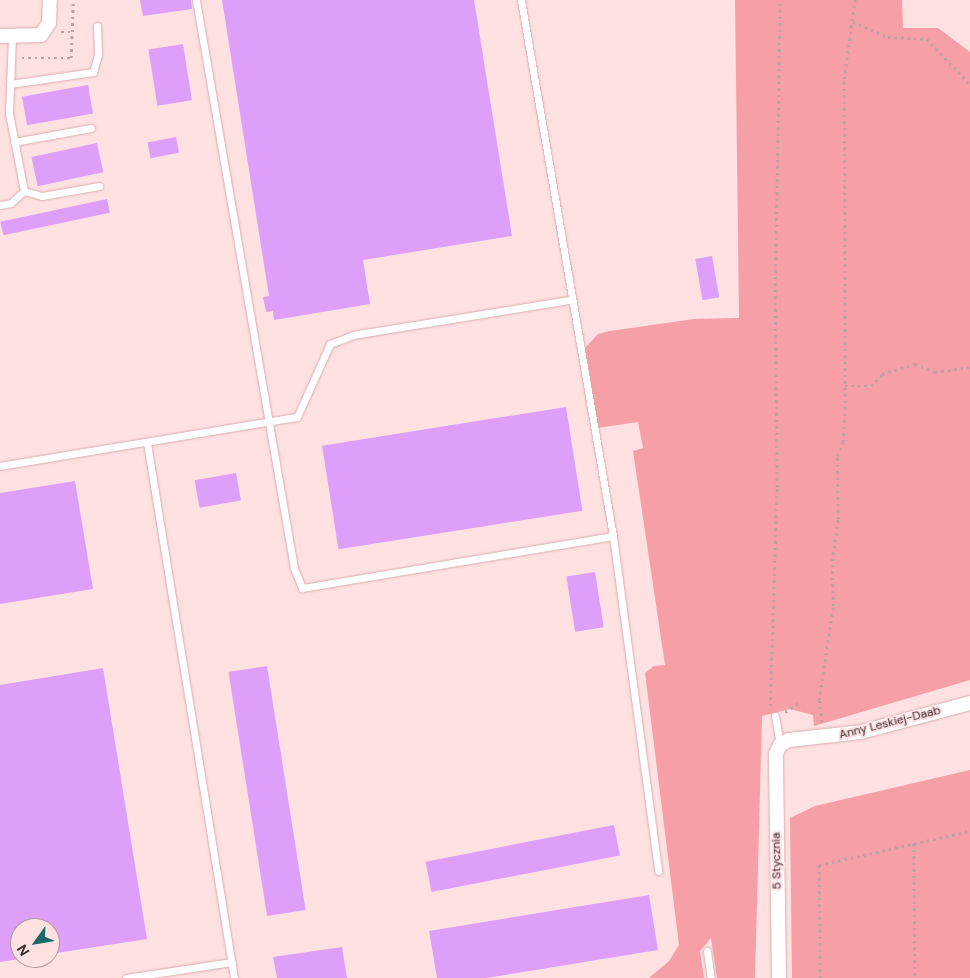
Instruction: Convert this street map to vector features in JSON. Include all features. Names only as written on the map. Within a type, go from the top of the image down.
[{"type":"street","points":[[6,36],[39,36],[46,30],[50,0]]},
{"type":"street","name":"Anny Leskiej-Daab","points":[[780,745],[861,732],[970,704]]},
{"type":"street","name":"5 Stycznia","points":[[779,978],[776,754],[780,745]]},
{"type":"lane","points":[[196,0],[294,568],[302,588],[613,536]]},
{"type":"lane","points":[[521,0],[570,300],[613,536],[658,871]]},
{"type":"lane","points":[[10,84],[93,72],[98,54],[97,26]]},
{"type":"lane","points":[[6,36],[14,142],[24,191]]},
{"type":"lane","points":[[14,142],[91,128]]},
{"type":"lane","points":[[24,191],[42,196],[99,186]]},
{"type":"lane","points":[[0,205],[11,203],[24,191]]},
{"type":"lane","points":[[0,466],[297,417],[330,344],[353,335],[570,300]]},
{"type":"lane","points":[[147,443],[234,978]]},
{"type":"lane","points":[[775,716],[780,745]]},
{"type":"lane","points":[[707,951],[711,978]]},
{"type":"lane","points":[[126,978],[232,962]]},
{"type":"path","points":[[18,58],[71,58],[73,0]]},
{"type":"path","points":[[768,711],[777,487],[775,292],[780,0]]},
{"type":"path","points":[[808,739],[823,723],[819,700],[833,606],[832,561],[840,464],[837,456],[844,439],[844,79],[855,0]]},
{"type":"path","points":[[852,22],[888,37],[927,39],[970,84]]},
{"type":"path","points":[[46,30],[72,32]]},
{"type":"path","points":[[845,386],[872,386],[882,374],[914,364],[935,372],[970,367]]},
{"type":"path","points":[[820,978],[819,865],[970,830]]},
{"type":"path","points":[[914,843],[915,978]]},
{"type":"shaded area","points":[[735,0],[902,0],[903,28],[938,28],[970,52],[970,680],[814,726],[813,715],[790,709],[762,716],[755,978],[717,978],[711,938],[700,951],[704,978],[649,978],[669,961],[679,945],[645,673],[654,666],[665,665],[633,451],[643,448],[638,422],[597,428],[585,348],[598,334],[610,331],[694,319],[739,318]]},
{"type":"shaded area","points":[[970,770],[970,978],[792,978],[790,818],[815,806]]},
{"type":"building","points":[[140,0],[191,0],[192,9],[143,16]]},
{"type":"building","points":[[222,0],[474,0],[512,236],[363,260],[370,304],[274,320],[273,311],[266,312],[263,297],[269,296]]},
{"type":"building","points":[[183,44],[192,100],[157,106],[148,49]]},
{"type":"building","points":[[88,85],[93,114],[27,125],[22,97]]},
{"type":"building","points":[[176,137],[179,153],[151,158],[148,143]]},
{"type":"building","points":[[97,143],[103,172],[38,186],[31,157]]},
{"type":"building","points":[[107,199],[110,213],[3,235],[0,222]]},
{"type":"building","points":[[712,256],[719,297],[703,300],[695,259]]},
{"type":"building","points":[[566,407],[582,511],[338,549],[322,446]]},
{"type":"building","points":[[236,473],[241,501],[200,508],[195,480]]},
{"type":"building","points":[[75,481],[93,589],[0,604],[0,493]]},
{"type":"building","points":[[595,572],[604,627],[575,632],[566,577]]},
{"type":"building","points":[[267,666],[306,910],[267,916],[228,672]]},
{"type":"building","points":[[103,668],[147,939],[60,952],[60,918],[10,918],[10,960],[0,962],[0,685]]},
{"type":"building","points":[[614,825],[620,855],[431,892],[426,862]]},
{"type":"building","points":[[649,895],[658,950],[487,978],[437,978],[429,931]]},
{"type":"building","points":[[342,947],[347,978],[277,978],[273,957]]}]
